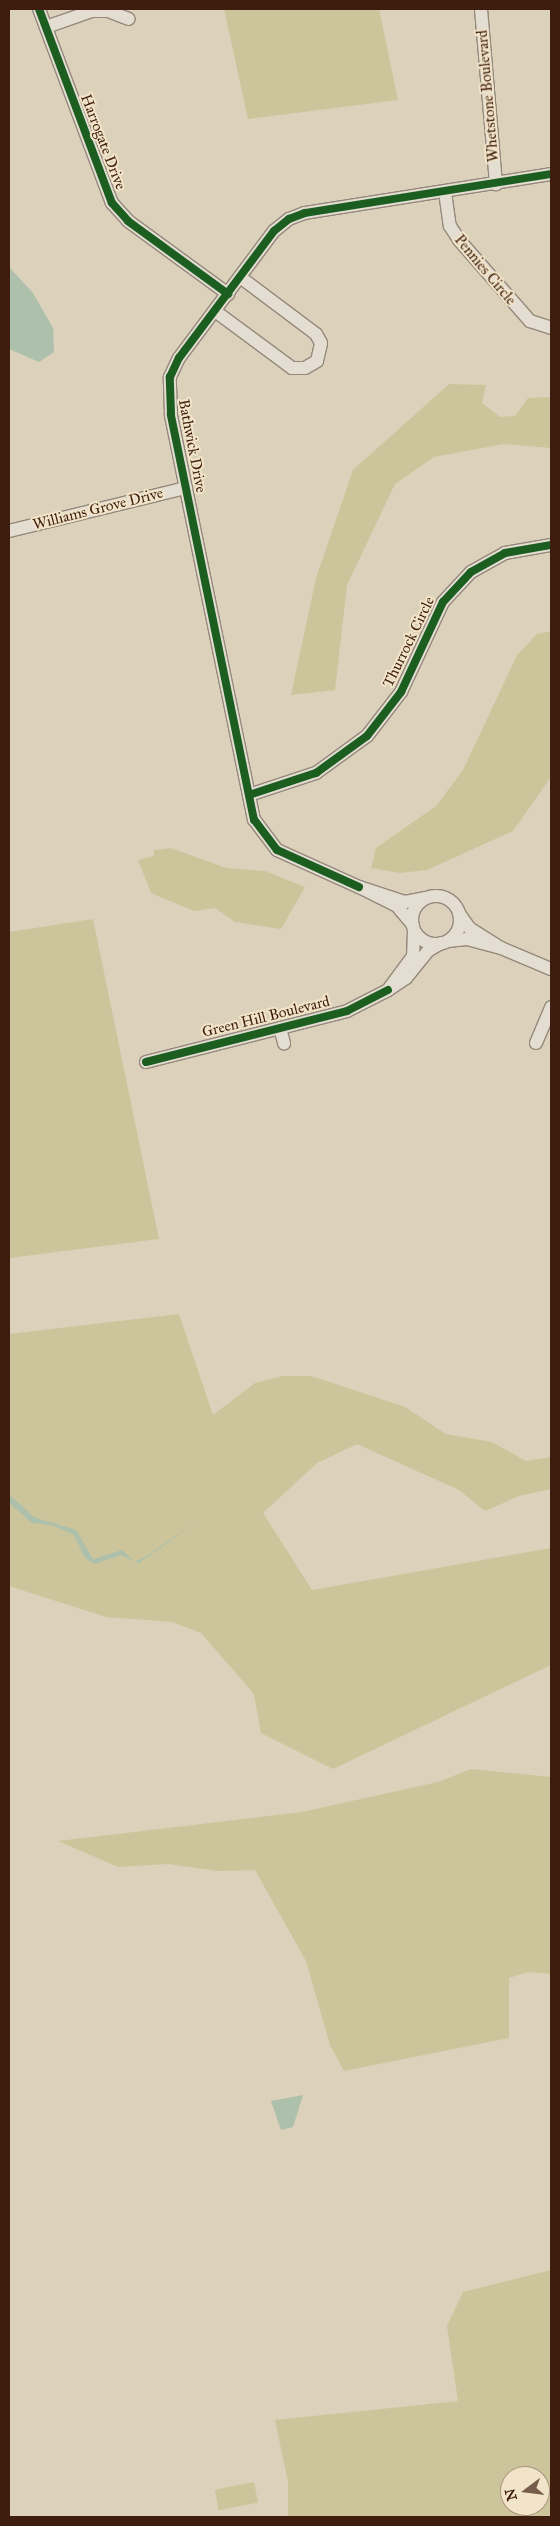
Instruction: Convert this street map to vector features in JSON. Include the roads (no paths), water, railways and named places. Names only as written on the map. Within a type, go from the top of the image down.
[{"type":"street","name":"Harrogate Drive","points":[[39,9],[112,203],[128,221],[228,294]]},
{"type":"street","name":"Whetstone Boulevard","points":[[481,9],[496,184]]},
{"type":"street","points":[[46,27],[92,11],[108,11],[129,19]]},
{"type":"street","name":"Bathwick Drive","points":[[413,928],[397,906],[272,846],[257,826],[248,795],[186,488],[169,384],[179,358],[274,231],[290,219],[305,213],[551,174]]},
{"type":"street","name":"Pennies Circle","points":[[445,192],[450,226],[459,240],[530,321],[551,328]]},
{"type":"street","points":[[215,311],[292,368],[305,368],[317,361],[321,343],[316,334],[240,278]]},
{"type":"street","name":"Williams Grove Drive","points":[[9,531],[186,488]]},
{"type":"street","name":"Thurrock Circle","points":[[248,795],[316,773],[367,736],[401,692],[443,602],[471,572],[505,553],[551,545]]},
{"type":"street","name":"Bathwick Drive","points":[[359,887],[405,902],[426,898]]},
{"type":"street","points":[[501,948],[470,929],[457,909],[444,898],[426,898],[414,910],[413,928],[426,942],[444,943],[467,939],[501,948],[551,969]]},
{"type":"street","points":[[444,943],[458,929],[457,909]]},
{"type":"street","name":"Green Hill Boulevard","points":[[388,990],[413,956],[413,928]]},
{"type":"street","name":"Green Hill Boulevard","points":[[146,1062],[359,1006],[406,978],[429,950],[444,943]]},
{"type":"street","points":[[536,1043],[551,1007]]},
{"type":"street","points":[[280,1028],[284,1043]]}]
